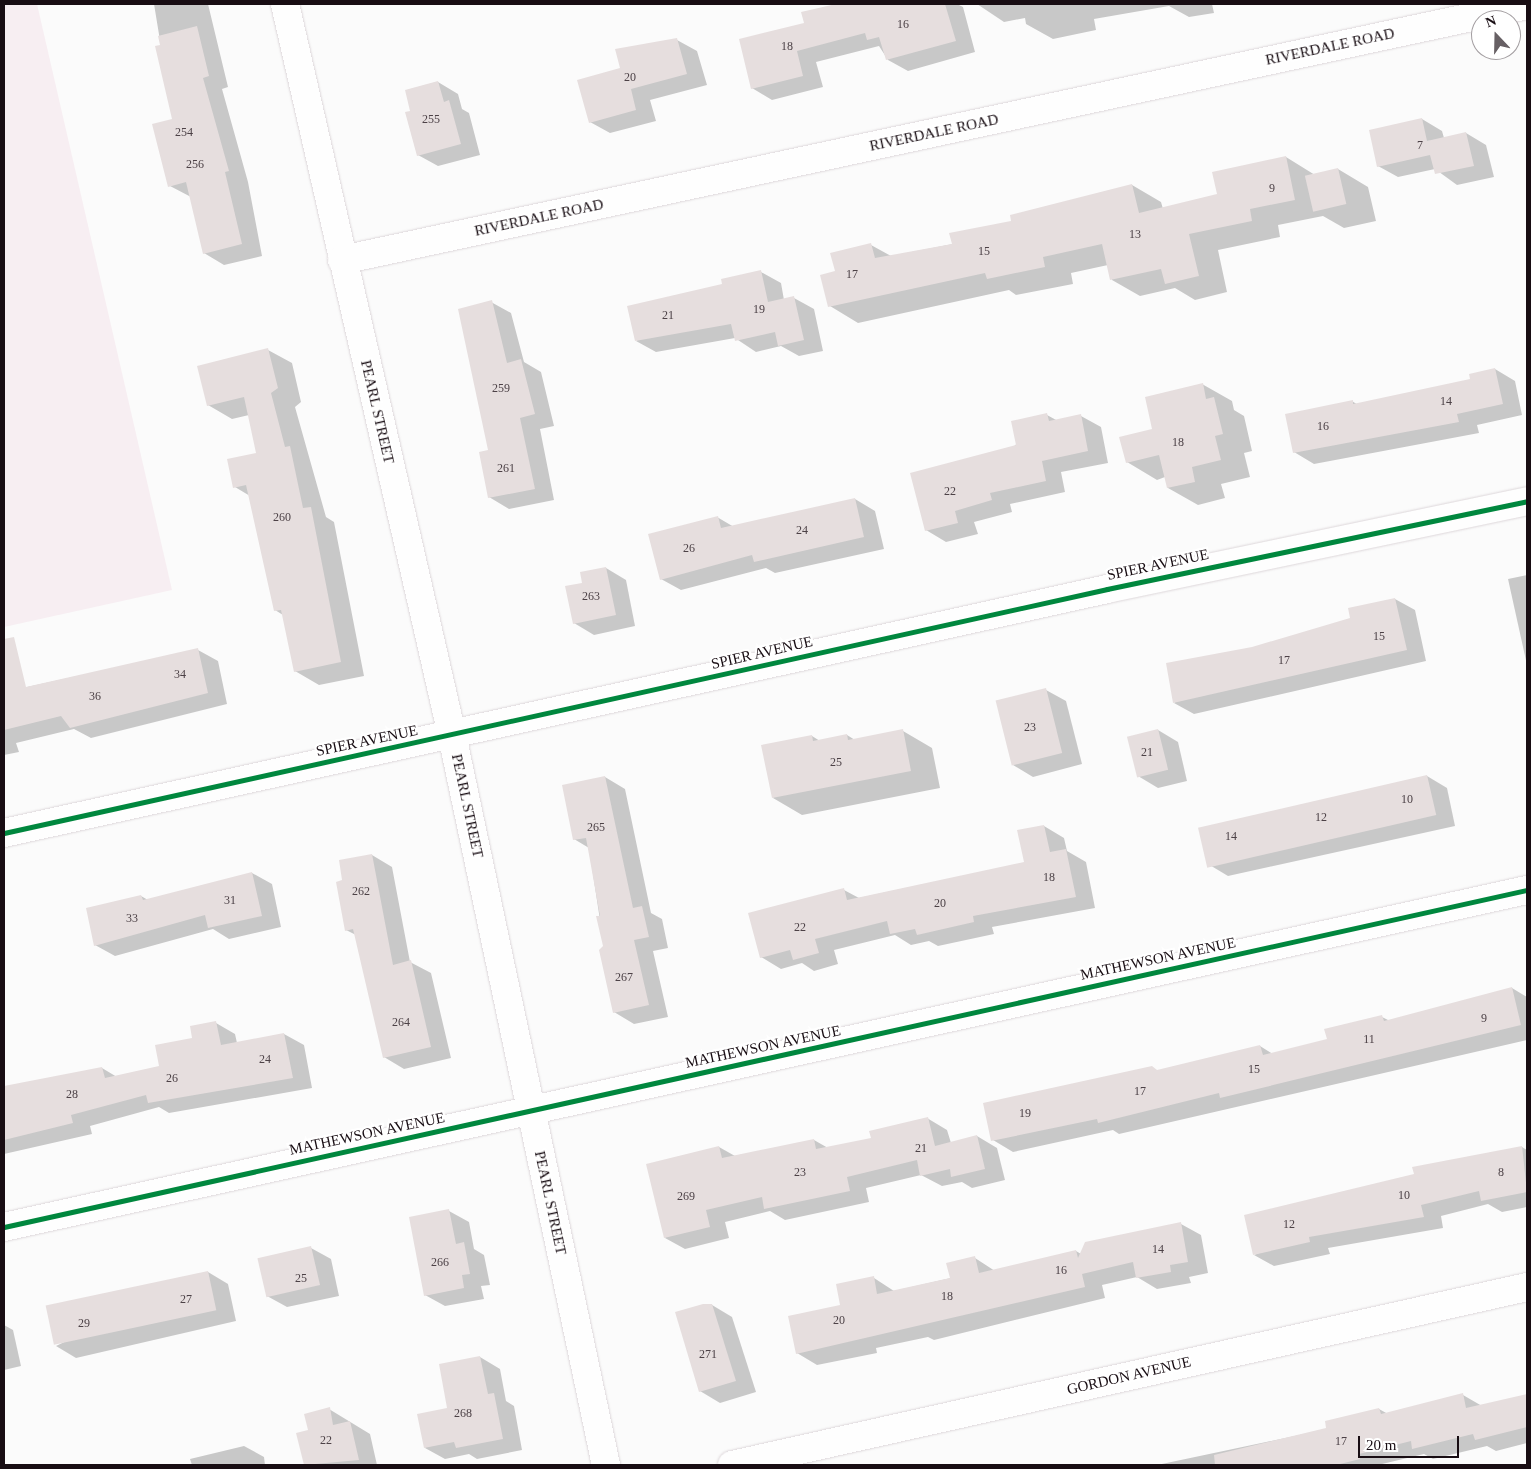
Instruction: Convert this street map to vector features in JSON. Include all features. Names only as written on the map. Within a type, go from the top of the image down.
[{"type":"street","name":"PEARL STREET","points":[[285,4],[452,735],[606,1465]]},
{"type":"street","name":"RIVERDALE ROAD","points":[[342,260],[1515,6]]},
{"type":"street","name":"SPIER AVENUE","points":[[4,833],[1107,589],[1527,501]]},
{"type":"street","name":"MATHEWSON AVENUE","points":[[4,1227],[1527,890]]},
{"type":"street","name":"GORDON AVENUE","points":[[732,1465],[1527,1287]]},
{"type":"shaded area","points":[[4,4],[37,4],[172,590],[4,627]]},
{"type":"building","points":[[836,4],[945,4],[956,41],[886,60],[879,37],[867,40],[865,33],[797,51],[803,76],[751,89],[739,39],[804,23],[801,12]]},
{"type":"building","points":[[197,26],[209,76],[203,78],[229,171],[225,172],[242,244],[203,254],[186,182],[168,187],[152,124],[172,119],[155,46],[160,45],[158,36]]},
{"type":"building","points":[[677,38],[687,74],[631,89],[636,110],[589,123],[577,80],[620,68],[615,49]]},
{"type":"building","points":[[438,81],[444,102],[449,100],[461,144],[417,156],[405,112],[410,111],[405,90]]},
{"type":"building","points":[[1422,118],[1427,141],[1466,132],[1474,166],[1435,174],[1430,155],[1377,167],[1369,130]]},
{"type":"building","points":[[1286,156],[1295,200],[1250,209],[1252,221],[1189,234],[1199,276],[1165,284],[1161,269],[1110,280],[1102,244],[1043,257],[1045,267],[987,279],[985,273],[828,307],[820,275],[835,271],[830,253],[871,243],[875,258],[952,244],[949,233],[1011,221],[1010,215],[1132,184],[1139,213],[1217,194],[1212,172]]},
{"type":"building","points":[[1338,168],[1346,204],[1313,212],[1305,176]]},
{"type":"building","points":[[761,270],[768,302],[794,296],[804,340],[778,346],[775,332],[735,341],[731,324],[635,341],[627,306],[722,284],[721,279]]},
{"type":"building","points":[[492,300],[507,363],[521,359],[535,414],[520,418],[535,489],[488,498],[479,452],[488,450],[458,309]]},
{"type":"building","points":[[268,348],[278,388],[271,393],[285,447],[290,446],[303,508],[311,507],[341,662],[294,672],[281,610],[274,611],[246,485],[233,488],[227,459],[256,453],[244,397],[207,406],[197,366]]},
{"type":"building","points":[[1495,368],[1503,404],[1457,414],[1459,422],[1293,453],[1285,414],[1353,400],[1353,404],[1470,379],[1469,374]]},
{"type":"building","points":[[1203,383],[1206,399],[1214,397],[1223,434],[1215,436],[1221,460],[1192,467],[1195,482],[1167,488],[1159,455],[1126,463],[1119,437],[1152,429],[1145,397]]},
{"type":"building","points":[[1047,413],[1049,421],[1081,414],[1088,451],[1042,461],[1046,481],[990,493],[992,500],[955,511],[958,523],[925,531],[910,473],[1016,445],[1011,421]]},
{"type":"building","points":[[855,498],[864,537],[754,562],[752,555],[660,580],[648,534],[718,516],[721,528]]},
{"type":"building","points":[[606,567],[616,615],[573,624],[565,586],[582,583],[580,572]]},
{"type":"building","points":[[1395,598],[1407,650],[1173,703],[1166,663],[1252,647],[1350,618],[1348,608]]},
{"type":"building","points":[[14,637],[26,687],[198,648],[208,693],[70,728],[61,716],[4,730],[4,639]]},
{"type":"building","points":[[1046,688],[1062,753],[1012,766],[996,701]]},
{"type":"building","points":[[903,729],[911,771],[772,798],[761,745],[812,735],[813,741],[847,734],[848,740]]},
{"type":"building","points":[[1158,729],[1168,770],[1137,777],[1127,737]]},
{"type":"building","points":[[1427,775],[1436,815],[1207,868],[1198,828]]},
{"type":"building","points":[[605,776],[633,908],[642,906],[649,937],[634,940],[649,1005],[613,1013],[599,950],[603,946],[596,916],[600,916],[586,838],[573,840],[562,785]]},
{"type":"building","points":[[1044,825],[1050,852],[1066,849],[1076,897],[973,916],[974,922],[917,935],[915,929],[890,934],[887,921],[815,939],[819,953],[793,960],[790,950],[760,958],[748,913],[844,888],[847,900],[1024,862],[1017,830]]},
{"type":"building","points":[[372,854],[393,965],[411,960],[431,1047],[383,1058],[353,929],[345,931],[336,882],[342,880],[339,860]]},
{"type":"building","points":[[252,872],[262,916],[208,928],[205,915],[94,946],[86,908],[141,895],[143,900]]},
{"type":"building","points":[[1512,987],[1521,1025],[1220,1098],[1219,1093],[1098,1123],[1097,1119],[991,1141],[983,1103],[1152,1066],[1157,1070],[1260,1045],[1263,1055],[1327,1039],[1324,1029],[1382,1015],[1384,1021]]},
{"type":"building","points":[[216,1021],[221,1045],[284,1033],[293,1078],[148,1103],[146,1095],[71,1115],[73,1123],[4,1140],[4,1086],[102,1067],[105,1078],[159,1066],[155,1045],[192,1038],[190,1026]]},
{"type":"building","points":[[928,1117],[935,1146],[977,1135],[985,1169],[951,1177],[950,1169],[920,1176],[917,1160],[847,1177],[850,1191],[764,1209],[762,1197],[706,1210],[710,1227],[664,1238],[646,1164],[719,1146],[722,1158],[814,1139],[816,1149],[871,1138],[869,1131]]},
{"type":"building","points":[[1522,1146],[1527,1192],[1481,1201],[1479,1191],[1421,1205],[1424,1217],[1309,1237],[1310,1242],[1253,1255],[1244,1215],[1414,1174],[1412,1167]]},
{"type":"building","points":[[449,1209],[456,1244],[464,1242],[470,1274],[462,1275],[464,1288],[424,1296],[409,1217]]},
{"type":"building","points":[[1181,1222],[1188,1262],[1170,1265],[1171,1272],[1136,1278],[1133,1262],[1082,1274],[1085,1287],[796,1354],[788,1316],[840,1305],[836,1284],[874,1276],[877,1294],[950,1278],[946,1263],[975,1256],[979,1273],[1076,1250],[1078,1258],[1085,1242]]},
{"type":"building","points":[[311,1246],[320,1285],[266,1297],[257,1258]]},
{"type":"building","points":[[208,1271],[216,1310],[54,1345],[46,1306]]},
{"type":"building","points":[[703,1304],[712,1304],[736,1381],[699,1392],[675,1312]]},
{"type":"building","points":[[480,1356],[488,1394],[494,1393],[503,1439],[456,1448],[454,1442],[424,1448],[417,1414],[447,1408],[439,1364]]},
{"type":"building","points":[[1463,1393],[1466,1408],[1527,1394],[1527,1427],[1475,1440],[1473,1434],[1412,1449],[1411,1441],[1359,1454],[1360,1459],[1336,1465],[1215,1465],[1214,1455],[1326,1428],[1325,1421],[1379,1408],[1381,1414]]},
{"type":"building","points":[[330,1407],[333,1425],[350,1421],[359,1460],[304,1465],[296,1433],[308,1430],[304,1414]]},
{"type":"cycle path","points":[[4,833],[1107,589],[1527,501]]},
{"type":"cycle path","points":[[4,1227],[1527,890]]}]
